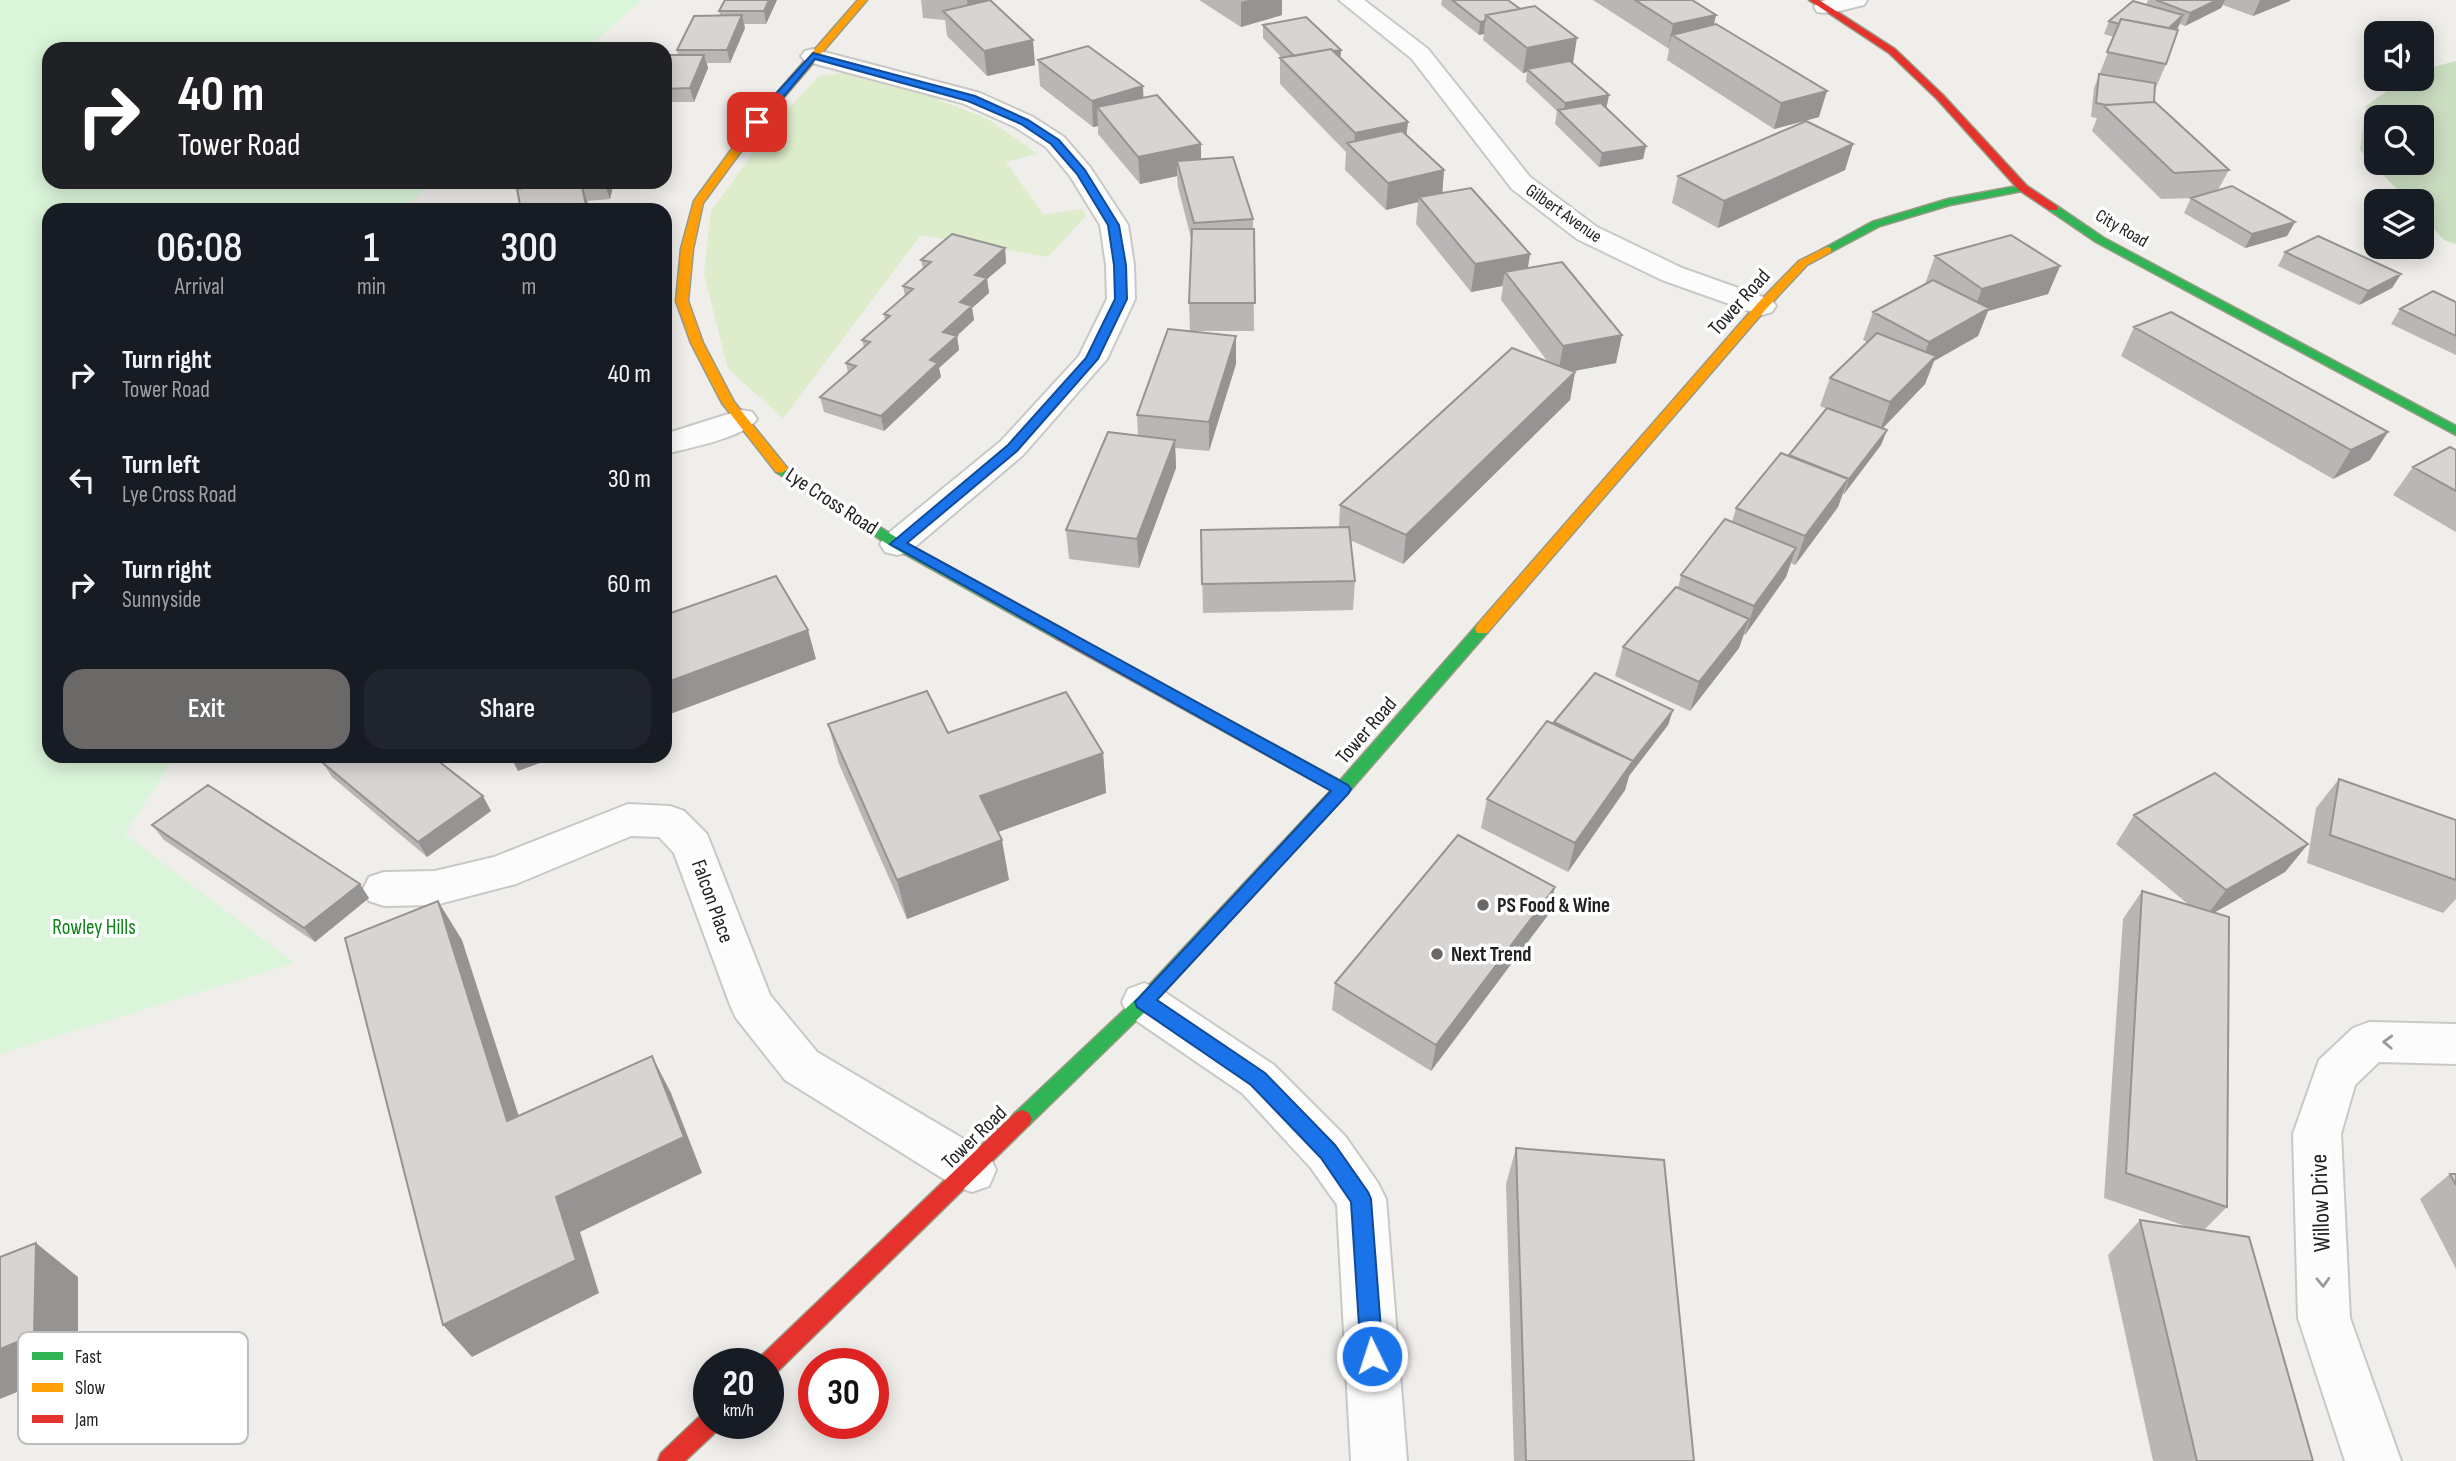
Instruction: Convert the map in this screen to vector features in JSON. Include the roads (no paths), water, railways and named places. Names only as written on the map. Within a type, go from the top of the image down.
[{"type":"street","name":"Lye Cross Road","points":[[863,0],[757,122],[698,203],[687,248],[682,301],[697,343],[728,403],[783,472],[897,544],[1342,789]]},
{"type":"street","name":"Gilbert Avenue","points":[[1350,0],[1420,54],[1521,183],[1587,233],[1672,274],[1762,306]]},
{"type":"street","points":[[1819,3],[1856,0]]},
{"type":"street","name":"City Road","points":[[1819,3],[1892,51],[1940,97],[2023,188],[2101,240],[2456,431]]},
{"type":"street","points":[[813,56],[971,99],[1024,122],[1055,142],[1064,152],[1081,173],[1114,225],[1120,265],[1121,299],[1092,359],[1012,448],[897,544]]},
{"type":"street","name":"Tower Road","points":[[784,1350],[1144,1002],[1342,789],[1762,306],[1803,263],[1876,224],[1948,202],[2023,188]]},
{"type":"street","points":[[672,442],[706,433],[741,419]]},
{"type":"street","name":"Falcon Place","points":[[384,889],[435,888],[501,872],[628,820],[670,822],[692,845],[752,1006],[801,1066],[971,1170]]},
{"type":"street","points":[[1144,1002],[1258,1079],[1328,1152],[1361,1199],[1379,1461]]},
{"type":"street","name":"Willow Drive","points":[[2373,1461],[2324,1318],[2317,1134],[2335,1074],[2369,1042],[2456,1044]]},
{"type":"street","points":[[669,1461],[693,1438]]},
{"type":"place","name":"PS Food & Wine","points":[[1483,905]]},
{"type":"place","name":"Next Trend","points":[[1437,954]]},
{"type":"park label","name":"Rowley Hills","points":[[94,927]]}]
